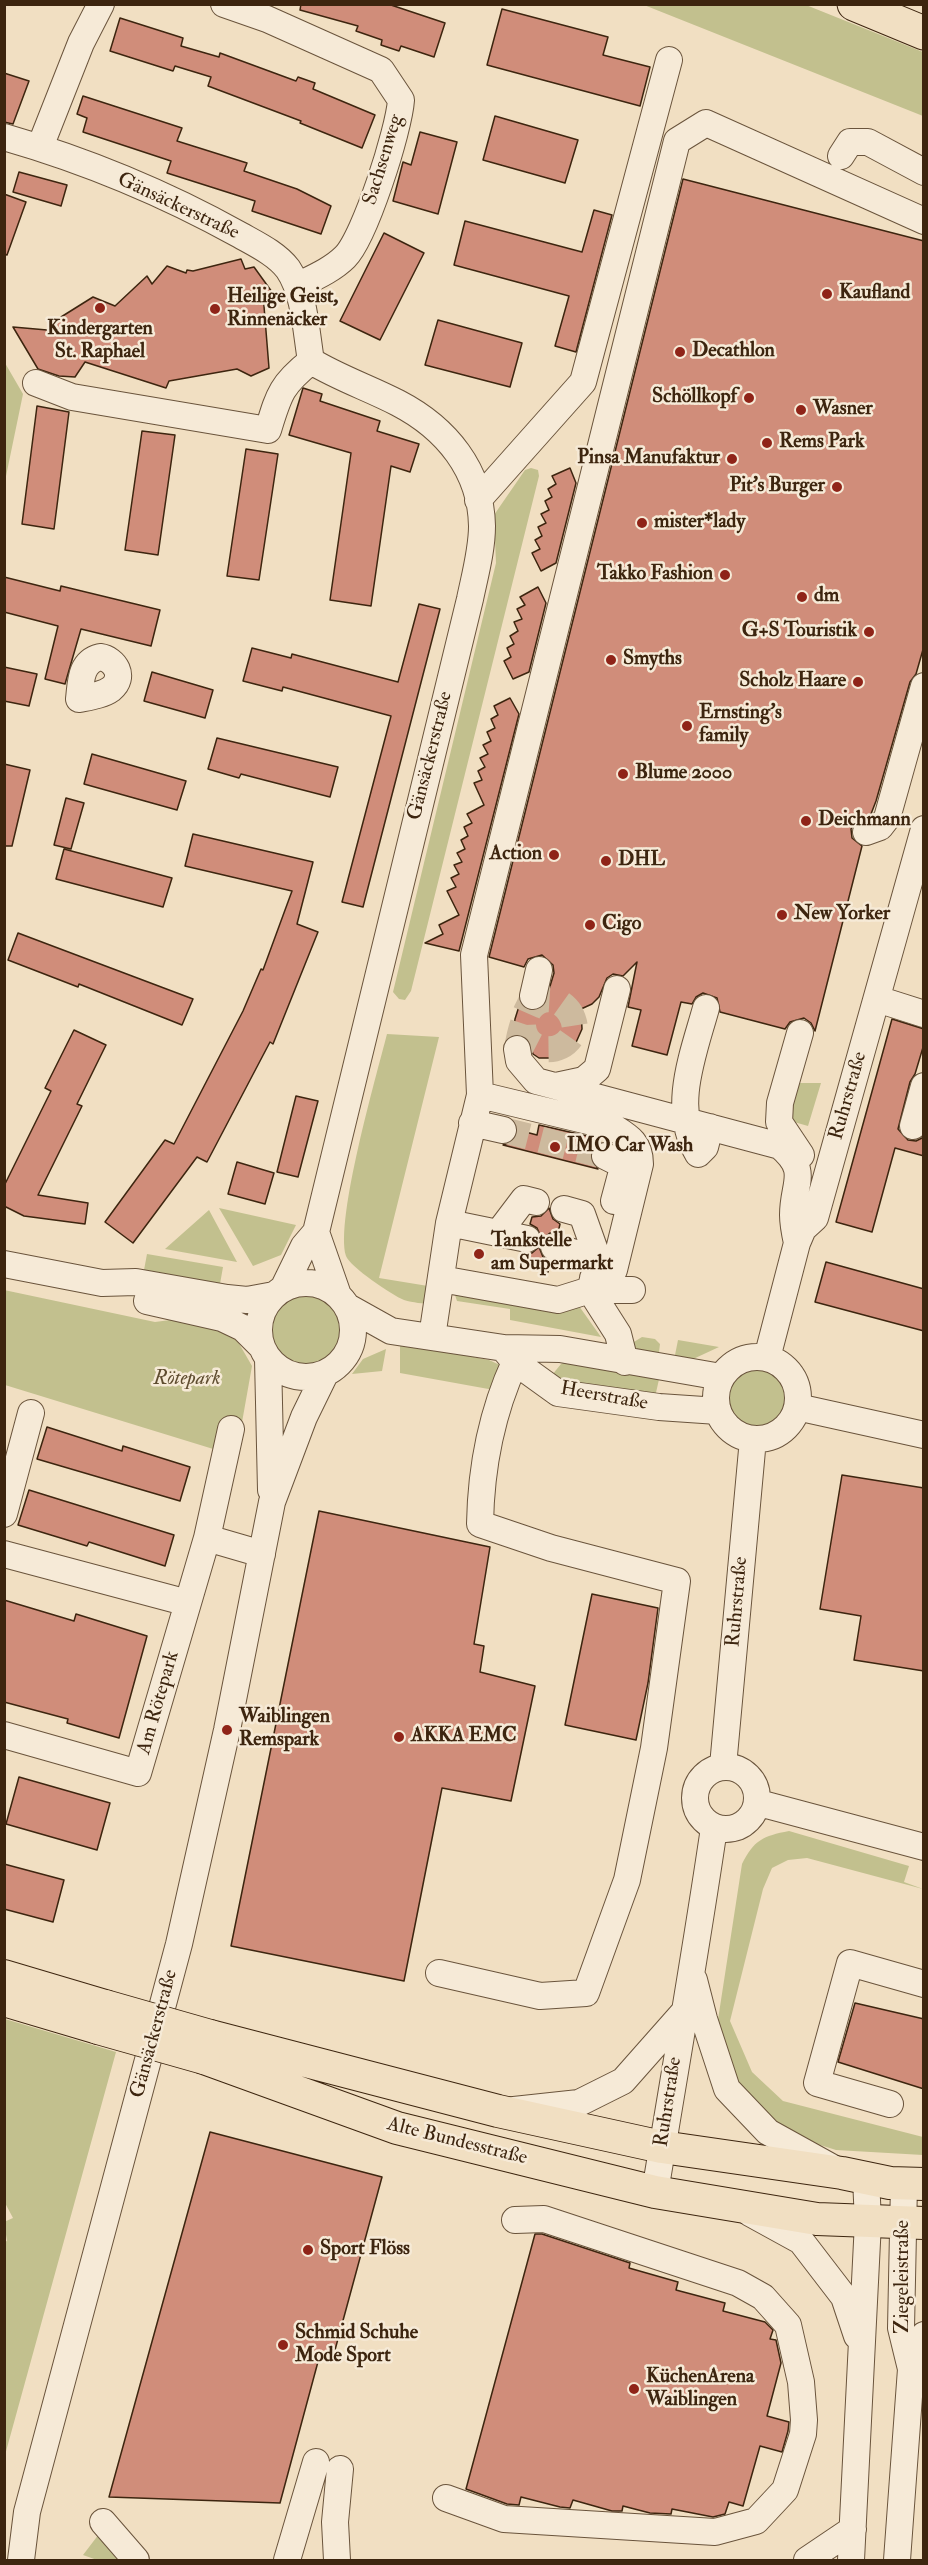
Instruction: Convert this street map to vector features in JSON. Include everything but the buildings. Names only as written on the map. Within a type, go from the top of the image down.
[{"type":"highway","points":[[854,4],[924,33]]},
{"type":"main road","points":[[4,1976],[101,2017]]},
{"type":"main road","points":[[4,2000],[101,2017],[207,2047]]},
{"type":"main road","name":"Alte Bundesstraße","points":[[207,2047],[662,2147],[914,2184]]},
{"type":"main road","name":"Alte Bundesstraße","points":[[207,2047],[397,2128],[654,2192],[817,2219],[914,2223]]},
{"type":"street","points":[[40,147],[81,43],[101,4]]},
{"type":"street","name":"Sachsenweg","points":[[224,4],[267,19],[381,70],[401,100],[392,144],[371,206],[346,256],[323,273],[297,286]]},
{"type":"street","points":[[478,500],[583,381],[669,60]]},
{"type":"street","points":[[432,1337],[449,1223],[480,1095],[474,955],[677,141],[706,123],[924,221]]},
{"type":"street","name":"Gänsäckerstraße","points":[[4,137],[40,147],[199,213],[267,250],[287,267],[297,286],[311,361],[341,379],[398,403],[438,429],[459,453],[471,474],[478,500],[482,525],[470,599],[316,1232],[304,1246],[279,1291]]},
{"type":"street","points":[[841,156],[850,142],[868,142],[916,169]]},
{"type":"street","points":[[36,383],[72,397],[268,430],[276,402],[288,379],[311,361]]},
{"type":"street","points":[[866,832],[880,827],[887,818],[924,686]]},
{"type":"street","name":"Ruhrstraße","points":[[767,1358],[800,1236],[815,1218],[924,829]]},
{"type":"street","points":[[533,996],[539,970]]},
{"type":"street","points":[[556,1086],[584,1080],[597,1068],[617,989]]},
{"type":"street","points":[[877,999],[924,1014]]},
{"type":"street","points":[[699,1125],[683,1097],[706,1008]]},
{"type":"street","points":[[800,1033],[780,1103],[779,1122],[787,1137],[800,1151],[807,1174],[800,1236]]},
{"type":"street","points":[[517,1049],[519,1061],[536,1081],[780,1146],[794,1158],[799,1177],[793,1214],[800,1236]]},
{"type":"street","points":[[913,1126],[924,1086]]},
{"type":"street","points":[[441,1279],[558,1300],[594,1276],[614,1270],[640,1164],[640,1151],[631,1138],[613,1127],[480,1095]]},
{"type":"street","points":[[472,1124],[502,1130]]},
{"type":"street","points":[[594,1276],[622,1171],[618,1163],[605,1156]]},
{"type":"street","points":[[499,1232],[524,1199],[536,1202]]},
{"type":"street","points":[[564,1209],[582,1214],[594,1276],[618,1334],[625,1362]]},
{"type":"street","points":[[449,1223],[527,1239]]},
{"type":"street","points":[[102,1283],[133,1297],[222,1318],[243,1328],[279,1370],[296,1377],[325,1374],[338,1366],[348,1353],[354,1328],[316,1232]]},
{"type":"street","points":[[554,1247],[594,1276],[632,1290]]},
{"type":"street","points":[[4,1264],[102,1283],[136,1282],[227,1298],[247,1299],[309,1282],[325,1286],[343,1301]]},
{"type":"street","points":[[264,1353],[258,1331],[260,1317],[279,1291]]},
{"type":"street","name":"Heerstraße","points":[[343,1301],[392,1331],[432,1337],[509,1355],[560,1349],[721,1377]]},
{"type":"street","points":[[348,1353],[392,1331]]},
{"type":"street","name":"Gänsäckerstraße","points":[[264,1353],[272,1502]]},
{"type":"street","points":[[439,1973],[540,1996],[586,1994],[627,1880],[654,1748],[677,1581],[550,1548],[480,1524],[483,1464],[509,1355]]},
{"type":"street","name":"Heerstraße","points":[[509,1355],[558,1393],[659,1407],[718,1411]]},
{"type":"street","points":[[754,1357],[767,1358],[778,1363],[792,1377],[798,1394],[797,1407],[786,1428],[765,1438],[753,1438],[731,1430],[718,1411],[717,1388],[721,1377],[741,1360],[754,1357]]},
{"type":"street","name":"Gänsäckerstraße","points":[[21,2560],[27,2512],[179,1944],[272,1502],[304,1416],[325,1374]]},
{"type":"street","points":[[797,1407],[924,1435]]},
{"type":"street","points":[[4,1514],[31,1413]]},
{"type":"street","name":"Am Rötepark","points":[[4,1735],[138,1773],[207,1538],[231,1429]]},
{"type":"street","name":"Ruhrstraße","points":[[723,1766],[753,1438]]},
{"type":"street","points":[[207,1538],[262,1554]]},
{"type":"street","points":[[4,1554],[188,1603]]},
{"type":"street","points":[[723,1766],[746,1773],[757,1791],[759,1803],[748,1821],[735,1829],[714,1828],[702,1820],[694,1805],[694,1789],[703,1776],[712,1769],[723,1766]]},
{"type":"street","points":[[759,1803],[924,1847]]},
{"type":"street","name":"Ruhrstraße","points":[[654,2192],[684,2012],[693,1974],[714,1828]]},
{"type":"street","points":[[890,2104],[817,2083],[850,1964],[924,1984]]},
{"type":"street","name":"Ruhrstraße","points":[[693,1974],[704,2019],[727,2089],[768,2132],[854,2175]]},
{"type":"street","name":"Ruhrstraße","points":[[498,2111],[579,2103],[623,2081],[684,2012]]},
{"type":"street","name":"Ziegeleistraße","points":[[851,2560],[868,2222],[854,2175]]},
{"type":"street","name":"Ziegeleistraße","points":[[911,2369],[901,2328],[914,2223],[914,2184]]},
{"type":"street","name":"Ziegeleistraße","points":[[742,2208],[801,2241],[844,2297],[862,2351]]},
{"type":"street","points":[[446,2498],[504,2519],[715,2532],[756,2521],[777,2498],[784,2490],[794,2469],[804,2434],[801,2382],[788,2325],[763,2297],[738,2283],[544,2219],[515,2220]]},
{"type":"street","name":"Ziegeleistraße","points":[[897,2560],[911,2369],[924,2335]]},
{"type":"street","points":[[287,2560],[316,2462]]},
{"type":"street","points":[[337,2560],[335,2522],[340,2469]]},
{"type":"street","points":[[104,2522],[136,2560]]},
{"type":"street","points":[[807,2560],[853,2529]]},
{"type":"green space","points":[[644,5],[806,5],[923,52],[923,116]]},
{"type":"green space","points":[[5,363],[23,394],[5,481]]},
{"type":"green space","points":[[531,468],[538,470],[539,476],[411,991],[405,1000],[399,999],[393,992],[496,563],[494,515],[525,470]]},
{"type":"green space","points":[[387,1034],[439,1037],[379,1278],[428,1286],[432,1305],[407,1301],[398,1297],[363,1273],[346,1256],[344,1238],[351,1181]]},
{"type":"green space","points":[[792,1083],[821,1083],[808,1126],[787,1120]]},
{"type":"green space","points":[[219,1208],[296,1225],[281,1255],[253,1266]]},
{"type":"green space","points":[[209,1210],[237,1262],[165,1249]]},
{"type":"green space","points":[[147,1254],[223,1267],[220,1284],[144,1270]]},
{"type":"green space","points":[[453,1289],[574,1299],[601,1337],[510,1320],[510,1309],[457,1301]]},
{"type":"green space","name":"Rötepark","points":[[4,1290],[155,1322],[178,1319],[233,1333],[252,1366],[236,1456],[5,1385]]},
{"type":"green space","points":[[306,1293],[327,1299],[337,1309],[343,1330],[337,1351],[327,1361],[306,1367],[285,1361],[275,1351],[269,1330],[275,1309],[285,1299]]},
{"type":"green space","points":[[642,1337],[655,1339],[660,1344],[658,1360],[640,1356],[629,1345]]},
{"type":"green space","points":[[678,1340],[719,1347],[691,1360],[674,1360]]},
{"type":"green space","points":[[411,1345],[489,1360],[502,1366],[494,1390],[400,1373],[400,1346]]},
{"type":"green space","points":[[386,1349],[382,1371],[352,1374],[363,1359]]},
{"type":"green space","points":[[577,1357],[660,1375],[655,1397],[563,1383],[552,1375],[561,1364]]},
{"type":"green space","points":[[757,1370],[773,1375],[781,1383],[786,1399],[781,1415],[773,1423],[757,1428],[741,1423],[733,1415],[728,1399],[733,1383],[741,1375]]},
{"type":"green space","points":[[789,1831],[909,1866],[904,1882],[923,1889],[807,1858],[788,1860],[772,1868],[763,1889],[730,2021],[752,2072],[783,2101],[923,2137],[923,2155],[836,2150],[782,2133],[726,2071],[717,2026],[742,1864],[760,1840]]},
{"type":"green space","points":[[5,2019],[116,2052],[5,2455],[4,2242],[7,2241],[4,2222],[13,2218],[4,2201]]},
{"type":"green space","points":[[99,2534],[123,2560],[97,2560],[83,2555]]},
{"type":"tunnel","points":[[517,1049],[523,1022],[525,1017],[530,1009],[544,1000],[559,1002],[565,1007],[574,1021],[575,1029],[563,1045],[555,1048],[546,1049],[531,1043],[525,1036],[523,1022],[533,996]]},
{"type":"tunnel","points":[[503,1130],[605,1156]]},
{"type":"place","name":"Kaufland","points":[[827,294]]},
{"type":"place","name":"Kindergarten St. Raphael","points":[[100,308]]},
{"type":"place","name":"Heilige Geist, Rinnenäcker","points":[[215,309]]},
{"type":"place","name":"Decathlon","points":[[680,352]]},
{"type":"place","name":"Schöllkopf","points":[[749,398]]},
{"type":"place","name":"Wasner","points":[[801,410]]},
{"type":"place","name":"Rems Park","points":[[767,443]]},
{"type":"place","name":"Pinsa Manufaktur","points":[[732,459]]},
{"type":"place","name":"Pit's Burger","points":[[837,487]]},
{"type":"place","name":"mister*lady","points":[[642,523]]},
{"type":"place","name":"Takko Fashion","points":[[725,575]]},
{"type":"place","name":"dm","points":[[802,597]]},
{"type":"place","name":"G+S Touristik","points":[[869,632]]},
{"type":"place","name":"Smyths","points":[[611,660]]},
{"type":"place","name":"Scholz Haare","points":[[858,682]]},
{"type":"place","name":"Ernsting's family","points":[[687,726]]},
{"type":"place","name":"Blume 2000","points":[[623,774]]},
{"type":"place","name":"Deichmann","points":[[806,821]]},
{"type":"place","name":"Action","points":[[554,855]]},
{"type":"place","name":"DHL","points":[[606,861]]},
{"type":"place","name":"New Yorker","points":[[782,915]]},
{"type":"place","name":"Cigo","points":[[590,925]]},
{"type":"place","name":"IMO Car Wash","points":[[555,1147]]},
{"type":"place","name":"Tankstelle am Supermarkt","points":[[479,1254]]},
{"type":"place","name":"Waiblingen Remspark","points":[[227,1730]]},
{"type":"place","name":"AKKA EMC","points":[[399,1737]]},
{"type":"place","name":"Sport Flöss","points":[[308,2250]]},
{"type":"place","name":"Schmid Schuhe Mode Sport","points":[[283,2345]]},
{"type":"place","name":"KüchenArena Waiblingen","points":[[634,2389]]}]
